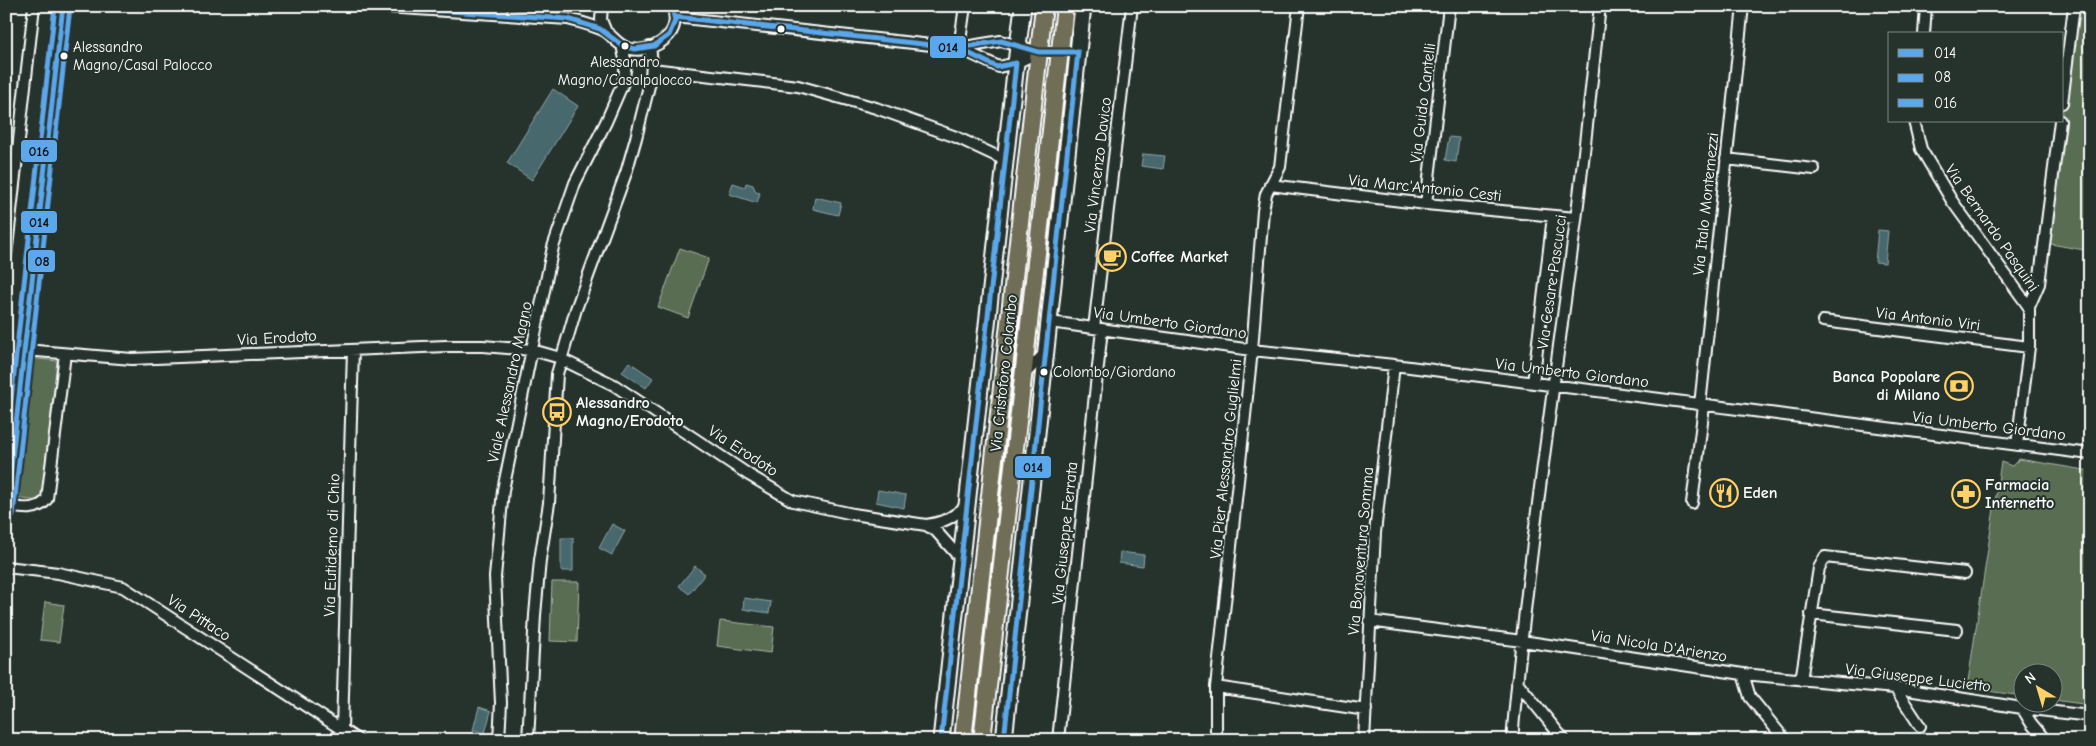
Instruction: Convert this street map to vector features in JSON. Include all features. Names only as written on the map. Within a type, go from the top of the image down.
[{"type":"main road","name":"Via Cristoforo Colombo","points":[[964,740],[1044,6]]},
{"type":"main road","name":"Via Cristoforo Colombo","points":[[982,740],[1065,6]]},
{"type":"street","points":[[6,256],[34,6]]},
{"type":"street","points":[[63,6],[25,350],[10,444],[7,510],[35,508],[44,504],[47,499],[65,354]]},
{"type":"street","points":[[370,6],[568,19],[583,22],[606,32],[622,46],[636,49],[650,48],[670,34],[674,26],[675,17],[672,6]]},
{"type":"street","points":[[602,6],[601,20],[606,32]]},
{"type":"street","points":[[959,48],[964,6]]},
{"type":"street","name":"Via Cristoforo Colombo","points":[[941,740],[1023,6]]},
{"type":"street","points":[[1004,740],[1083,6]]},
{"type":"street","name":"Via Vincenzo Davico","points":[[1098,328],[1132,6]]},
{"type":"street","name":"Via Pier Alessandro Guglielmi","points":[[1216,740],[1216,687],[1252,350],[1263,211],[1266,194],[1280,167],[1299,6]]},
{"type":"street","name":"Via Guido Cantelli","points":[[1426,204],[1449,6]]},
{"type":"street","name":"Via Cesare Pascucci","points":[[1512,740],[1522,640],[1576,218],[1600,6]]},
{"type":"street","name":"Via Italo Montemezzi","points":[[1692,502],[1743,6]]},
{"type":"street","points":[[1924,32],[1926,6]]},
{"type":"street","points":[[2064,88],[2074,6]]},
{"type":"street","points":[[675,17],[959,48],[997,41],[1040,52],[1078,52]]},
{"type":"street","name":"Viale Alessandro Magno","points":[[499,740],[501,703],[495,596],[498,536],[512,438],[532,350],[550,256],[562,215],[575,183],[623,83],[626,64],[622,46]]},
{"type":"street","points":[[528,740],[535,615],[540,560],[549,504],[555,389],[560,358],[576,308],[629,163],[652,69],[650,48]]},
{"type":"street","points":[[959,48],[997,67],[1016,63],[1040,52]]},
{"type":"street","points":[[652,69],[798,86],[876,108],[956,137],[1005,160]]},
{"type":"street","name":"Via Bernardo Pasquini","points":[[1914,122],[1921,149],[1952,201],[2029,307],[2029,347],[2017,445]]},
{"type":"street","points":[[2029,307],[2039,284],[2060,122]]},
{"type":"street","points":[[1726,159],[1814,169]]},
{"type":"street","name":"Via Marc'Antonio Cesti","points":[[1270,186],[1426,204],[1576,218]]},
{"type":"street","name":"Via Cesare Pascucci","points":[[1532,383],[1553,216]]},
{"type":"street","name":"Via Umberto Giordano","points":[[1050,322],[1252,350],[1394,365],[2090,454]]},
{"type":"street","name":"Via Antonio Viri","points":[[1823,322],[2029,347]]},
{"type":"street","name":"Via Giuseppe Ferrata","points":[[1058,740],[1098,328]]},
{"type":"street","name":"Via Erodoto","points":[[25,350],[138,359],[467,346],[532,350],[560,358],[614,385],[749,474],[793,500],[853,514],[926,525]]},
{"type":"street","name":"Via Eutidemo di Chio","points":[[337,740],[342,729],[353,350]]},
{"type":"street","name":"Via Cristoforo Colombo","points":[[1022,378],[1045,353]]},
{"type":"street","name":"Via Bonaventura Somma","points":[[1364,740],[1375,533],[1394,365]]},
{"type":"street","points":[[926,525],[937,524],[950,519],[966,506]]},
{"type":"street","points":[[926,525],[936,531],[960,558]]},
{"type":"street","points":[[1801,680],[1819,568],[1825,557],[1964,573]]},
{"type":"street","name":"Via Pittaco","points":[[6,567],[58,573],[123,586],[358,740]]},
{"type":"street","points":[[1811,614],[1957,630]]},
{"type":"street","name":"Via Nicola D'Arienzo","points":[[1369,621],[1522,640],[1742,674],[1750,697],[1785,740]]},
{"type":"street","name":"Via Giuseppe Lucietto","points":[[1742,674],[1895,688],[2014,707]]},
{"type":"street","points":[[1517,682],[1564,740]]},
{"type":"street","points":[[1216,687],[1366,710]]},
{"type":"street","points":[[1895,688],[1920,726]]},
{"type":"street","name":"Via Giuseppe Lucietto","points":[[2064,713],[2090,716]]},
{"type":"street","points":[[2026,714],[2045,740]]},
{"type":"green space","points":[[2074,6],[2090,6],[2090,251],[2045,243],[2062,122],[2064,122],[2064,87]]},
{"type":"green space","points":[[680,248],[709,258],[688,318],[658,307]]},
{"type":"green space","points":[[29,358],[57,361],[41,501],[14,498]]},
{"type":"green space","points":[[2019,459],[2090,471],[2090,705],[2064,701],[2064,664],[2014,664],[2014,695],[1967,688],[2001,462],[2012,466]]},
{"type":"green space","points":[[552,582],[579,582],[577,642],[550,641]]},
{"type":"green space","points":[[45,602],[64,605],[59,642],[40,640]]},
{"type":"green space","points":[[720,621],[774,627],[771,653],[717,646]]},
{"type":"water","points":[[553,89],[578,106],[532,180],[507,163]]},
{"type":"water","points":[[1449,137],[1459,138],[1456,162],[1445,160]]},
{"type":"water","points":[[1143,154],[1165,156],[1163,169],[1141,166]]},
{"type":"water","points":[[733,183],[745,187],[746,183],[753,185],[756,192],[760,193],[757,203],[729,194]]},
{"type":"water","points":[[815,197],[841,203],[838,215],[813,209]]},
{"type":"water","points":[[1878,230],[1888,231],[1885,263],[1875,262]]},
{"type":"water","points":[[629,362],[653,378],[646,388],[622,372]]},
{"type":"water","points":[[878,490],[906,495],[904,508],[876,502]]},
{"type":"water","points":[[612,524],[625,531],[612,555],[599,548]]},
{"type":"water","points":[[561,538],[573,538],[573,571],[561,571]]},
{"type":"water","points":[[1120,552],[1144,555],[1143,566],[1119,563]]},
{"type":"water","points":[[695,566],[705,574],[689,594],[679,586]]},
{"type":"water","points":[[744,598],[771,602],[769,613],[743,609]]},
{"type":"water","points":[[479,707],[491,711],[485,733],[473,730]]},
{"type":"transit line","name":"016","points":[[6,445],[55,6]]},
{"type":"transit line","name":"014","points":[[6,512],[63,6]]},
{"type":"transit line","name":"014","points":[[374,6],[568,19],[600,29],[623,46],[635,49],[654,46],[669,35],[675,21],[672,6]]},
{"type":"transit line","name":"08","points":[[13,515],[70,7]]},
{"type":"transit line","name":"014","points":[[675,17],[959,48],[1001,41],[1039,52],[1078,52],[1004,740]]},
{"type":"transit line","name":"014","points":[[941,740],[1016,63],[997,67],[966,52]]},
{"type":"place","name":"Alessandro Magno/Casalpalocco","points":[[625,46]]},
{"type":"place","name":"Alessandro Magno/Casal Palocco","points":[[64,56]]},
{"type":"place","name":"Coffee Market","points":[[1112,257]]},
{"type":"place","name":"Colombo/Giordano","points":[[1044,372]]},
{"type":"place","name":"Banca Popolare di Milano","points":[[1959,386]]},
{"type":"place","name":"Alessandro Magno/Erodoto","points":[[557,412]]},
{"type":"place","name":"Eden","points":[[1724,493]]},
{"type":"place","name":"Farmacia Infernetto","points":[[1966,494]]}]
